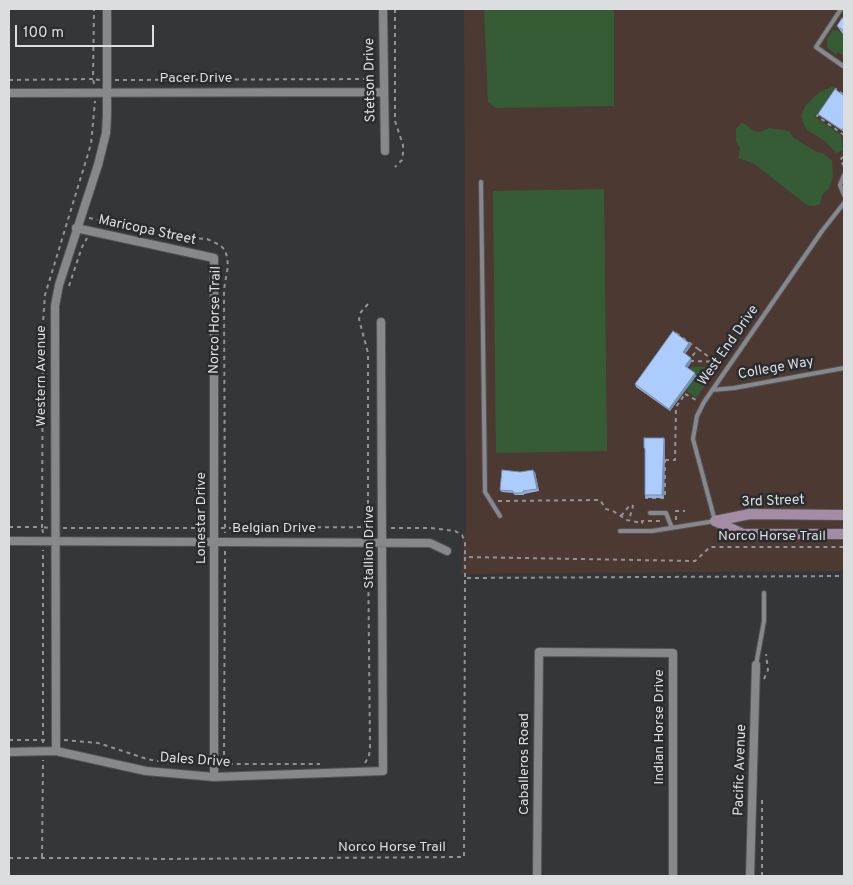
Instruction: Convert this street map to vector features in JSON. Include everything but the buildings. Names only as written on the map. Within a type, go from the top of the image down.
[{"type":"street","name":"Western Avenue","points":[[56,751],[55,306],[59,285],[98,165],[106,133],[106,9]]},
{"type":"street","name":"Stetson Drive","points":[[383,9],[385,151]]},
{"type":"street","name":"Pacer Drive","points":[[9,93],[383,92]]},
{"type":"street","name":"Maricopa Street","points":[[76,228],[214,258]]},
{"type":"street","name":"Lonestar Drive","points":[[214,258],[214,777]]},
{"type":"street","name":"Stallion Drive","points":[[381,322],[383,771]]},
{"type":"street","name":"3rd Street","points":[[716,521],[750,514],[844,514]]},
{"type":"street","name":"3rd Street","points":[[716,521],[744,534],[844,534]]},
{"type":"street","name":"Belgian Drive","points":[[9,541],[430,543],[446,551]]},
{"type":"street","name":"Caballeros Road","points":[[537,876],[538,652]]},
{"type":"street","name":"Indian Horse Drive","points":[[538,652],[673,653],[673,876]]},
{"type":"street","name":"Pacific Avenue","points":[[750,876],[756,665]]},
{"type":"street","name":"Dales Drive","points":[[9,752],[56,751],[146,771],[214,777],[383,771]]},
{"type":"lane","points":[[841,9],[816,47],[843,66]]},
{"type":"lane","points":[[844,175],[840,185],[844,195]]},
{"type":"lane","points":[[481,182],[486,492],[500,516]]},
{"type":"lane","name":"West End Drive","points":[[716,521],[693,439],[697,416],[712,390],[844,203]]},
{"type":"lane","name":"College Way","points":[[712,390],[734,388],[844,368]]},
{"type":"lane","points":[[650,513],[666,513],[672,528]]},
{"type":"lane","points":[[620,531],[652,531],[716,521]]},
{"type":"lane","points":[[756,665],[764,621],[764,593]]},
{"type":"path","points":[[42,857],[44,305],[47,285],[91,144],[94,92],[94,9]]},
{"type":"path","points":[[395,9],[395,121],[404,153],[402,160],[396,167]]},
{"type":"path","points":[[9,80],[395,79]]},
{"type":"path","points":[[832,96],[836,89],[844,95]]},
{"type":"path","points":[[822,110],[817,116],[844,134],[844,143]]},
{"type":"path","points":[[844,156],[840,160],[844,166]]},
{"type":"path","name":"Norco Horse Trail","points":[[69,213],[179,238],[207,239],[220,245],[225,250],[227,257],[228,266],[224,290],[226,764]]},
{"type":"path","points":[[69,286],[82,247],[94,220]]},
{"type":"path","points":[[359,764],[366,762],[370,748],[368,353],[359,319],[361,312],[368,304]]},
{"type":"path","points":[[676,333],[717,362]]},
{"type":"path","points":[[701,351],[704,347]]},
{"type":"path","points":[[698,349],[688,361],[723,362]]},
{"type":"path","points":[[665,460],[675,460],[676,407],[685,394],[696,400]]},
{"type":"path","points":[[642,499],[642,497],[665,498],[665,455]]},
{"type":"path","points":[[646,488],[646,497]]},
{"type":"path","points":[[491,501],[600,500],[606,509],[628,520],[642,523],[642,521],[664,521]]},
{"type":"path","points":[[621,516],[630,505],[633,506],[628,520]]},
{"type":"path","points":[[674,520],[676,520],[676,511],[685,511]]},
{"type":"path","name":"Norco Horse Trail","points":[[9,527],[56,529],[431,528],[455,531],[462,535],[465,542],[464,857],[9,858]]},
{"type":"path","name":"Norco Horse Trail","points":[[465,557],[695,561],[710,547],[844,547]]},
{"type":"path","points":[[465,578],[844,576]]},
{"type":"path","points":[[9,740],[56,740],[98,743],[147,759],[179,764],[321,764]]},
{"type":"shaded area","points":[[464,9],[844,9],[844,571],[461,574],[464,547],[462,540],[466,531]]},
{"type":"green space","points":[[484,9],[614,9],[614,106],[496,108],[488,102]]},
{"type":"green space","points":[[833,30],[844,35],[844,56],[838,52],[836,55],[827,47],[827,39]]},
{"type":"green space","points":[[834,86],[836,88],[815,117],[841,135],[843,150],[836,153],[826,142],[807,130],[801,115],[806,105],[815,96]]},
{"type":"green space","points":[[742,122],[754,131],[760,132],[769,128],[789,131],[794,138],[815,151],[824,154],[832,161],[833,177],[829,188],[822,195],[820,204],[814,206],[807,205],[753,163],[738,158],[740,149],[736,141],[736,129]]},
{"type":"green space","points":[[604,189],[607,451],[496,453],[493,191]]},
{"type":"green space","points":[[719,366],[696,398],[686,390],[696,376],[688,370],[691,367]]}]
